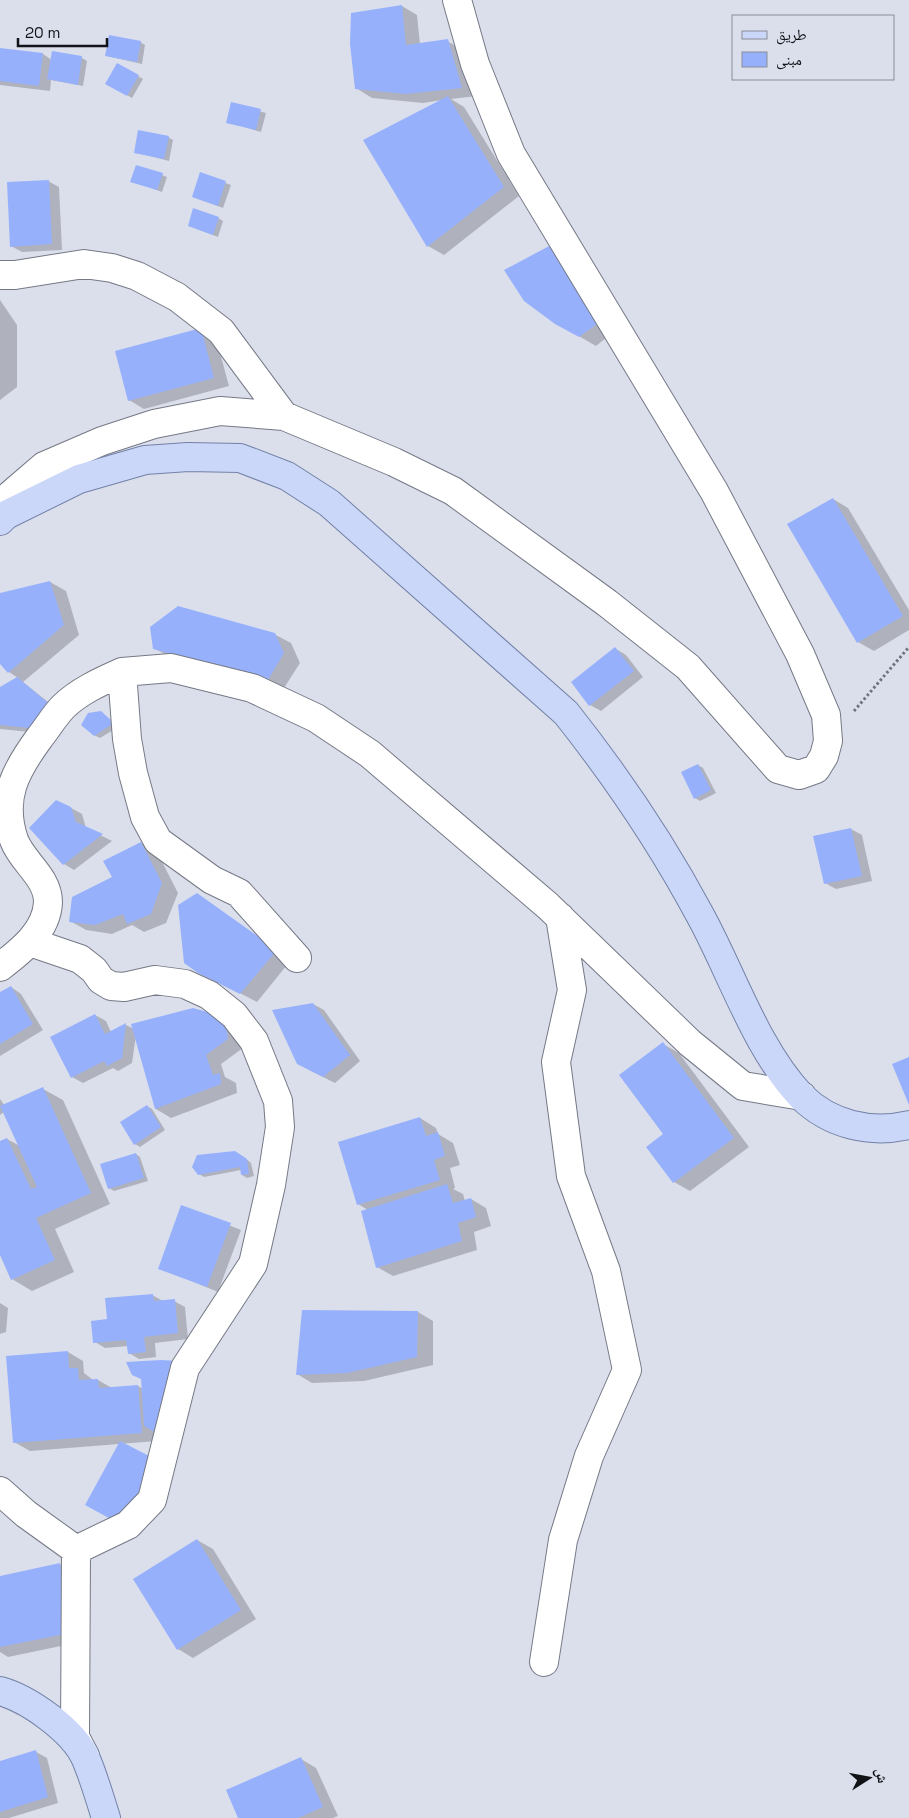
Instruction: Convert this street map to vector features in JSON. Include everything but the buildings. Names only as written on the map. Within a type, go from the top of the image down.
[{"type":"main road","points":[[3,518],[79,479],[145,460],[188,456],[240,458],[287,476],[329,503],[566,713],[598,753],[652,833],[700,915],[749,1015],[776,1063],[802,1096],[829,1116],[862,1129],[889,1130],[909,1126]]},
{"type":"main road","points":[[0,1691],[15,1695],[49,1717],[68,1735],[85,1758],[106,1818]]},
{"type":"street","points":[[3,518],[8,497],[44,466],[102,441],[154,424],[220,411],[284,416],[394,462],[453,492],[607,603],[688,667],[778,769],[799,775],[816,769],[824,756],[828,741],[826,715],[800,654],[714,490],[511,154],[475,64],[457,0]]},
{"type":"street","points":[[0,275],[15,275],[84,264],[112,268],[137,276],[177,297],[221,330],[284,416]]},
{"type":"street","points":[[0,967],[30,942],[46,918],[48,901],[45,886],[15,843],[7,821],[7,797],[23,762],[64,706],[90,688],[122,672],[171,668],[252,688],[316,718],[370,754],[560,917],[690,1043],[743,1086],[802,1096]]},
{"type":"street","points":[[122,672],[127,738],[133,773],[145,817],[158,841],[212,880],[239,893],[297,958]]},
{"type":"street","points":[[544,1662],[562,1540],[589,1456],[627,1370],[606,1271],[571,1176],[556,1062],[572,990],[560,917]]},
{"type":"street","points":[[30,942],[80,959],[94,970],[101,980],[111,986],[124,988],[155,980],[185,984],[209,995],[234,1015],[254,1041],[278,1101],[278,1136],[271,1185],[253,1264],[185,1368],[152,1500],[128,1525],[76,1550]]},
{"type":"street","points":[[0,1490],[26,1514],[76,1550]]},
{"type":"street","points":[[76,1550],[75,1736],[85,1758]]},
{"type":"path","points":[[828,741],[909,647]]}]
